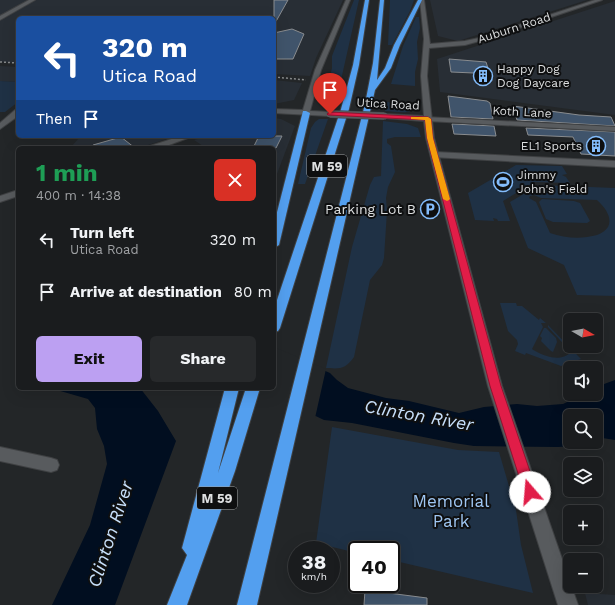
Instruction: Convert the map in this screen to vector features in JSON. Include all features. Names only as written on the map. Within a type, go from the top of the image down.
[{"type":"highway","name":"M 59","points":[[276,322],[345,109],[356,65],[367,0]]},
{"type":"highway","name":"M 59","points":[[247,605],[372,91],[382,0]]},
{"type":"highway","points":[[372,91],[388,68],[397,45],[421,0]]},
{"type":"highway","points":[[276,237],[306,113]]},
{"type":"highway","points":[[177,605],[231,390]]},
{"type":"highway","name":"M 59","points":[[177,605],[227,471],[252,390]]},
{"type":"street","points":[[0,18],[33,0]]},
{"type":"street","points":[[306,113],[318,70],[348,0]]},
{"type":"street","points":[[421,0],[427,42],[424,80],[430,138],[495,386],[568,605]]},
{"type":"street","name":"Auburn Road","points":[[427,42],[460,43],[486,38],[600,0]]},
{"type":"street","name":"Utica Road","points":[[276,112],[428,119]]},
{"type":"street","points":[[0,127],[16,114]]},
{"type":"street","name":"Koth Lane","points":[[428,119],[615,129]]},
{"type":"street","points":[[159,146],[183,138]]},
{"type":"street","points":[[435,155],[615,164]]},
{"type":"street","points":[[0,199],[16,194]]},
{"type":"street","points":[[0,454],[51,465]]},
{"type":"shaded area","points":[[0,0],[343,0],[316,58],[310,76],[276,74],[276,16],[16,16],[16,63],[0,62]]},
{"type":"shaded area","points":[[430,0],[587,0],[458,41],[438,36]]},
{"type":"shaded area","points":[[615,1],[615,115],[440,92],[437,59]]},
{"type":"shaded area","points":[[0,66],[16,67],[16,82],[0,81]]},
{"type":"shaded area","points":[[276,80],[302,83],[294,100],[276,104]]},
{"type":"shaded area","points":[[276,118],[281,119],[295,126],[276,177],[276,146],[203,146],[194,140],[200,138],[276,138]]},
{"type":"shaded area","points":[[79,138],[170,138],[145,146],[72,146]]},
{"type":"shaded area","points":[[585,593],[615,595],[615,605],[588,605]]},
{"type":"green space","points":[[354,0],[359,0],[341,80],[329,80],[332,68],[332,56]]},
{"type":"green space","points":[[390,0],[414,0],[410,11],[392,45],[388,45]]},
{"type":"green space","points":[[416,17],[419,17],[420,28],[417,42],[418,59],[415,72],[415,86],[391,84],[403,46]]},
{"type":"green space","points":[[0,81],[16,82],[16,104],[5,112],[0,112]]},
{"type":"green space","points":[[328,83],[339,83],[331,109],[325,108],[322,105]]},
{"type":"green space","points":[[387,102],[417,106],[411,111],[407,112],[385,111]]},
{"type":"green space","points":[[319,119],[328,119],[305,184],[298,184],[311,128]]},
{"type":"green space","points":[[383,121],[407,124],[418,128],[421,137],[395,137],[387,139],[387,143],[391,146],[395,172],[388,187],[386,198],[387,211],[384,258],[382,265],[370,280],[354,357],[345,366],[326,368],[352,247],[370,185],[374,177],[381,176]]},
{"type":"green space","points":[[516,165],[562,166],[567,174],[562,175],[566,177],[570,183],[534,182],[503,201],[510,221],[498,221],[497,219],[493,218],[494,221],[475,220],[468,193]]},
{"type":"green space","points":[[539,185],[615,188],[615,296],[577,295],[564,265],[528,248],[510,202]],"holes":[[[534,195],[541,198],[597,200],[607,212],[609,218],[607,228],[603,232],[596,235],[578,238],[559,236],[550,233],[536,202],[529,198],[530,196]]]},
{"type":"green space","points":[[542,199],[574,201],[580,203],[590,221],[587,223],[553,222],[546,219],[539,202]]},
{"type":"green space","points":[[500,303],[516,303],[517,306],[522,306],[539,320],[540,318],[546,323],[541,323],[543,327],[532,349],[546,356],[557,358],[570,353],[575,353],[581,359],[575,361],[563,361],[563,365],[561,366],[526,353],[525,355],[515,351],[518,344],[517,340],[508,331]]},
{"type":"green space","points":[[548,325],[563,340],[563,343],[548,327]]},
{"type":"green space","points":[[544,328],[546,328],[556,338],[557,342],[553,352],[541,341],[542,338],[540,336]]},
{"type":"green space","name":"Memorial Park","points":[[332,427],[458,450],[499,452],[516,510],[521,545],[533,593],[400,562],[400,541],[348,541],[348,551],[340,549],[340,541],[316,541]]},
{"type":"water","name":"Clinton River","points":[[276,350],[330,373],[348,388],[386,398],[409,401],[459,413],[484,407],[517,404],[537,406],[563,404],[569,401],[603,401],[603,384],[615,380],[615,440],[603,438],[603,409],[563,409],[563,447],[558,447],[474,446],[352,423],[324,420],[261,390],[276,390]]},
{"type":"water","name":"Clinton River","points":[[57,390],[142,390],[158,411],[176,441],[115,605],[52,605],[90,525],[107,464],[104,446],[97,429],[95,408],[88,399]]},
{"type":"pier","points":[[276,348],[326,369],[315,418],[259,390],[276,390]]},
{"type":"building","points":[[274,0],[288,0],[276,21],[276,16],[274,16]]},
{"type":"building","points":[[292,29],[304,34],[293,59],[276,59],[276,33]]},
{"type":"building","name":"Happy Dog Dog Daycare","points":[[449,59],[486,62],[492,81],[476,80],[474,73],[451,72]]},
{"type":"building","points":[[448,96],[487,101],[490,103],[493,119],[451,117]]},
{"type":"building","points":[[513,106],[579,115],[611,117],[615,126],[517,120]]},
{"type":"building","points":[[452,124],[494,126],[496,136],[454,134]]},
{"type":"building","name":"EL1 Sports","points":[[526,128],[615,132],[615,156],[581,154],[573,137],[528,135]]},
{"type":"building","points":[[276,136],[282,136],[276,148],[276,146],[254,146],[258,138],[276,138]]},
{"type":"building","points":[[122,138],[132,146],[93,146]]},
{"type":"building","points":[[365,593],[388,593],[427,598],[427,605],[364,605]]},
{"type":"railway","points":[[0,62],[16,63]]},
{"type":"railway","points":[[276,77],[306,80]]},
{"type":"slow traffic","points":[[413,118],[428,119],[430,138],[447,199]]},
{"type":"place","name":"Happy Dog Dog Daycare","points":[[483,76]]},
{"type":"place","name":"EL1 Sports","points":[[596,146]]},
{"type":"place","name":"Jimmy John's Field","points":[[503,182]]},
{"type":"place","name":"Parking Lot B","points":[[430,209]]},
{"type":"route","points":[[330,114],[428,119],[430,138],[495,386],[530,492]]}]
